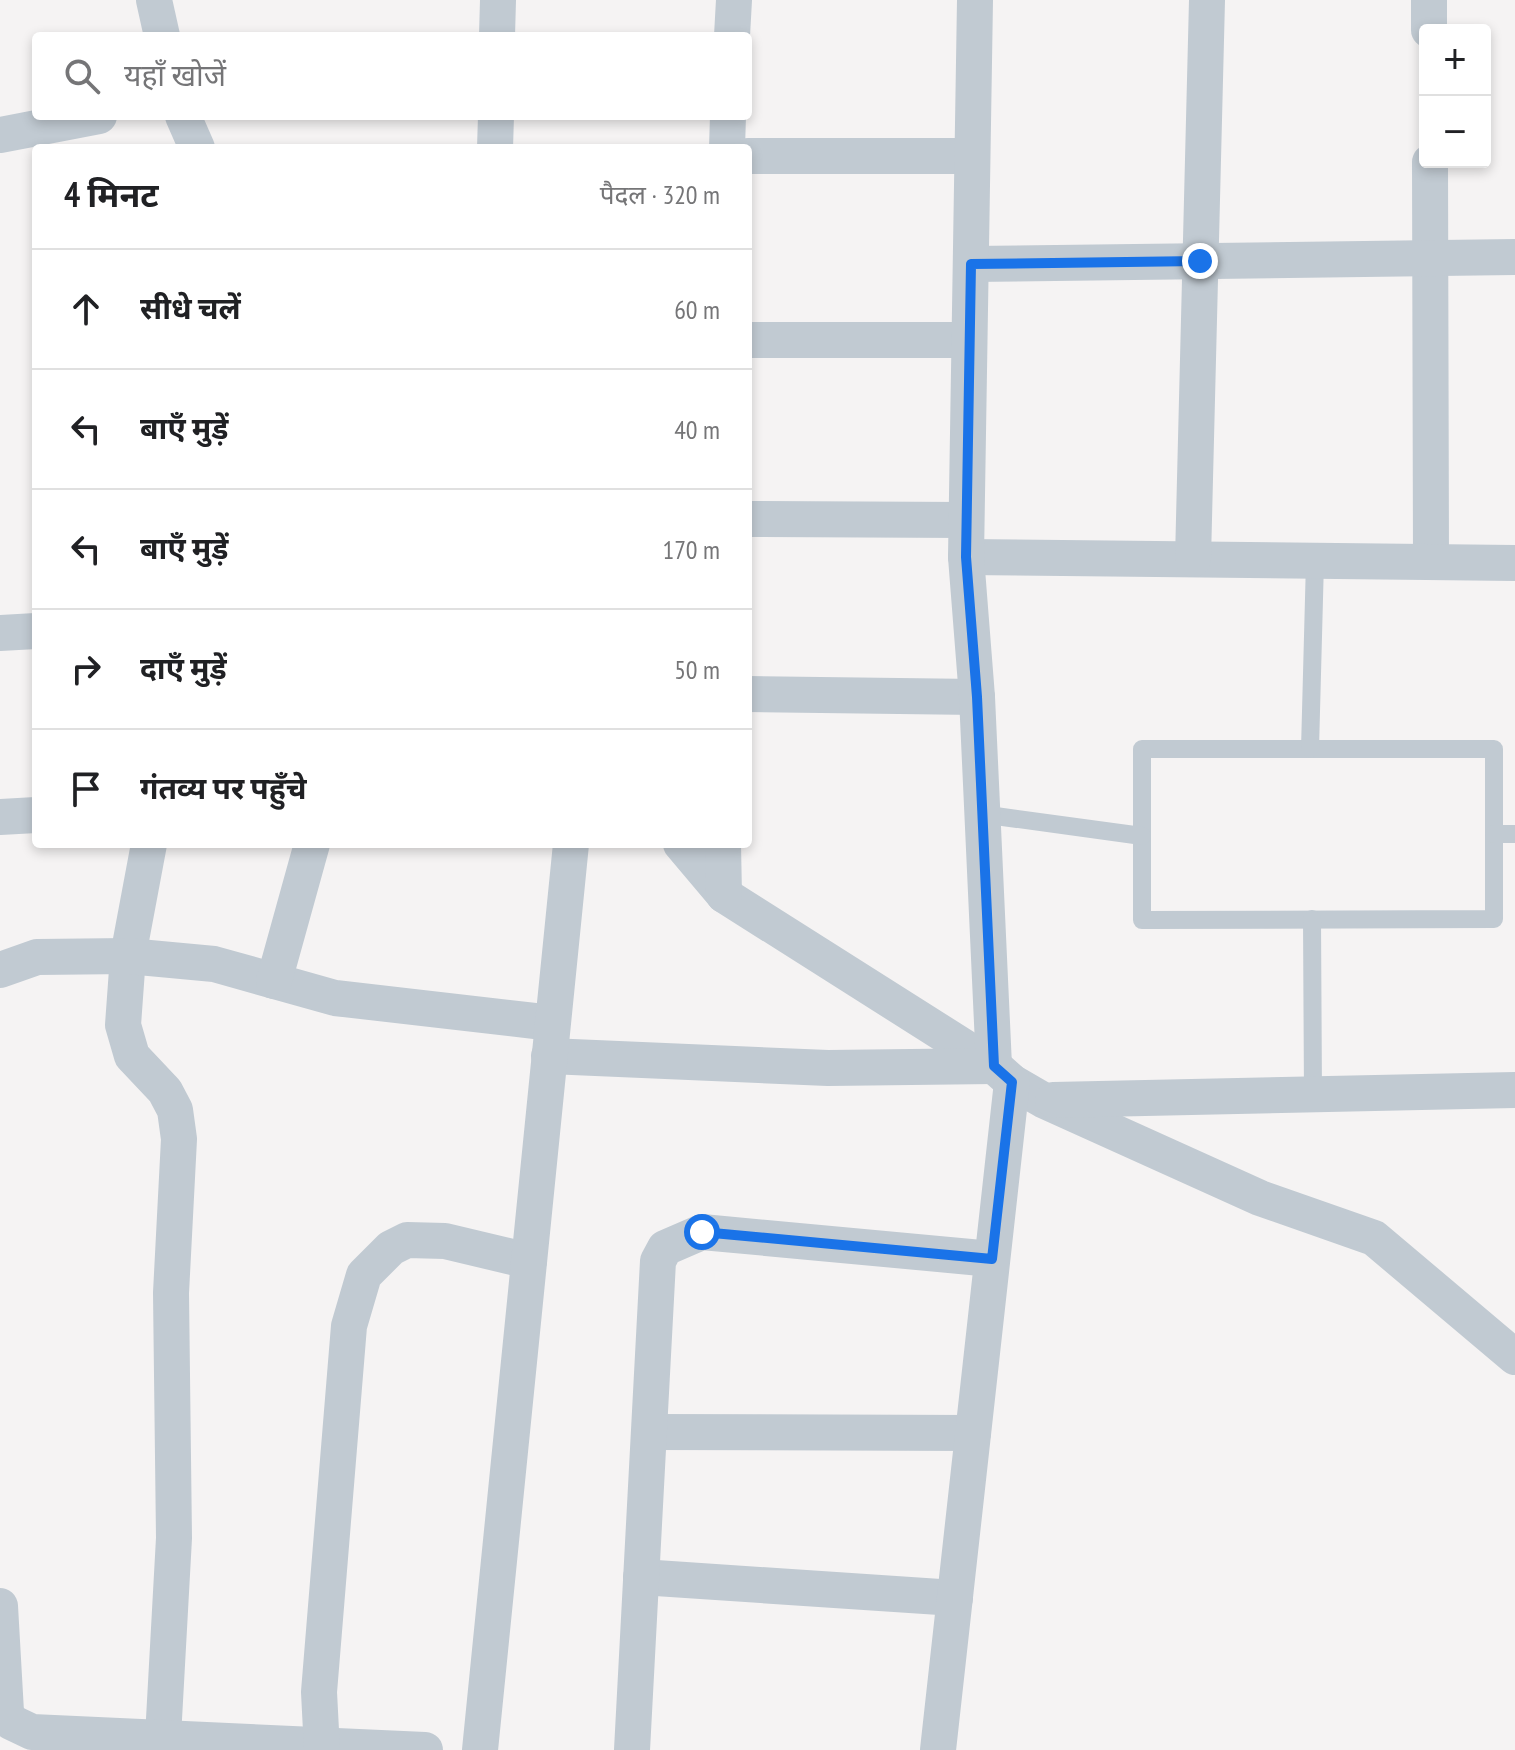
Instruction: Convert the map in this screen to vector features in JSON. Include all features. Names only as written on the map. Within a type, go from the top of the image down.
[{"type":"street","points":[[154,0],[161,32]]},
{"type":"street","points":[[497,32],[498,0]]},
{"type":"street","points":[[732,32],[734,0]]},
{"type":"street","points":[[938,1750],[992,1259],[1003,1074],[981,814],[977,697],[966,557],[975,0]]},
{"type":"street","points":[[1193,559],[1207,0]]},
{"type":"street","points":[[1429,0],[1429,24]]},
{"type":"street","points":[[0,135],[78,120]]},
{"type":"street","points":[[185,120],[195,144]]},
{"type":"street","points":[[495,144],[496,120]]},
{"type":"street","points":[[727,144],[728,120]]},
{"type":"street","points":[[752,156],[972,156]]},
{"type":"street","points":[[1430,168],[1431,562]]},
{"type":"street","points":[[971,264],[1515,257]]},
{"type":"street","points":[[752,340],[969,340]]},
{"type":"street","points":[[752,519],[966,520]]},
{"type":"street","points":[[966,557],[1515,563]]},
{"type":"street","points":[[0,633],[32,631]]},
{"type":"street","points":[[752,694],[977,697]]},
{"type":"street","points":[[0,817],[32,815]]},
{"type":"street","points":[[148,848],[128,956],[123,1025],[132,1056],[165,1091],[175,1110],[179,1139],[171,1293],[174,1538],[163,1737]]},
{"type":"street","points":[[274,981],[311,848]]},
{"type":"street","points":[[480,1750],[571,848]]},
{"type":"street","points":[[684,848],[724,895],[1043,1100],[1260,1198],[1374,1238],[1515,1357]]},
{"type":"street","points":[[723,848],[724,895]]},
{"type":"street","points":[[0,970],[37,957],[128,956],[214,964],[335,998],[551,1039],[828,1068],[1003,1074]]},
{"type":"street","points":[[1043,1100],[1515,1090]]},
{"type":"street","points":[[632,1750],[658,1261],[665,1248],[702,1232],[992,1259]]},
{"type":"street","points":[[322,1748],[319,1692],[348,1342],[364,1275],[391,1248],[407,1240],[445,1241],[529,1261]]},
{"type":"street","points":[[651,1432],[973,1433]]},
{"type":"street","points":[[641,1577],[955,1598]]},
{"type":"street","points":[[1,1620],[6,1712],[11,1722],[32,1732],[87,1742],[163,1737],[213,1745],[425,1750]]},
{"type":"lane","points":[[1310,749],[1315,561]]},
{"type":"lane","points":[[1142,749],[1310,749],[1494,749],[1494,919],[1142,920],[1142,749]]},
{"type":"lane","points":[[981,814],[1142,836]]},
{"type":"lane","points":[[1494,834],[1515,834]]},
{"type":"lane","points":[[1312,919],[1313,1095]]},
{"type":"route","points":[[702,1232],[992,1259],[1012,1082],[994,1066],[977,697],[966,557],[971,264],[1200,261]]}]
